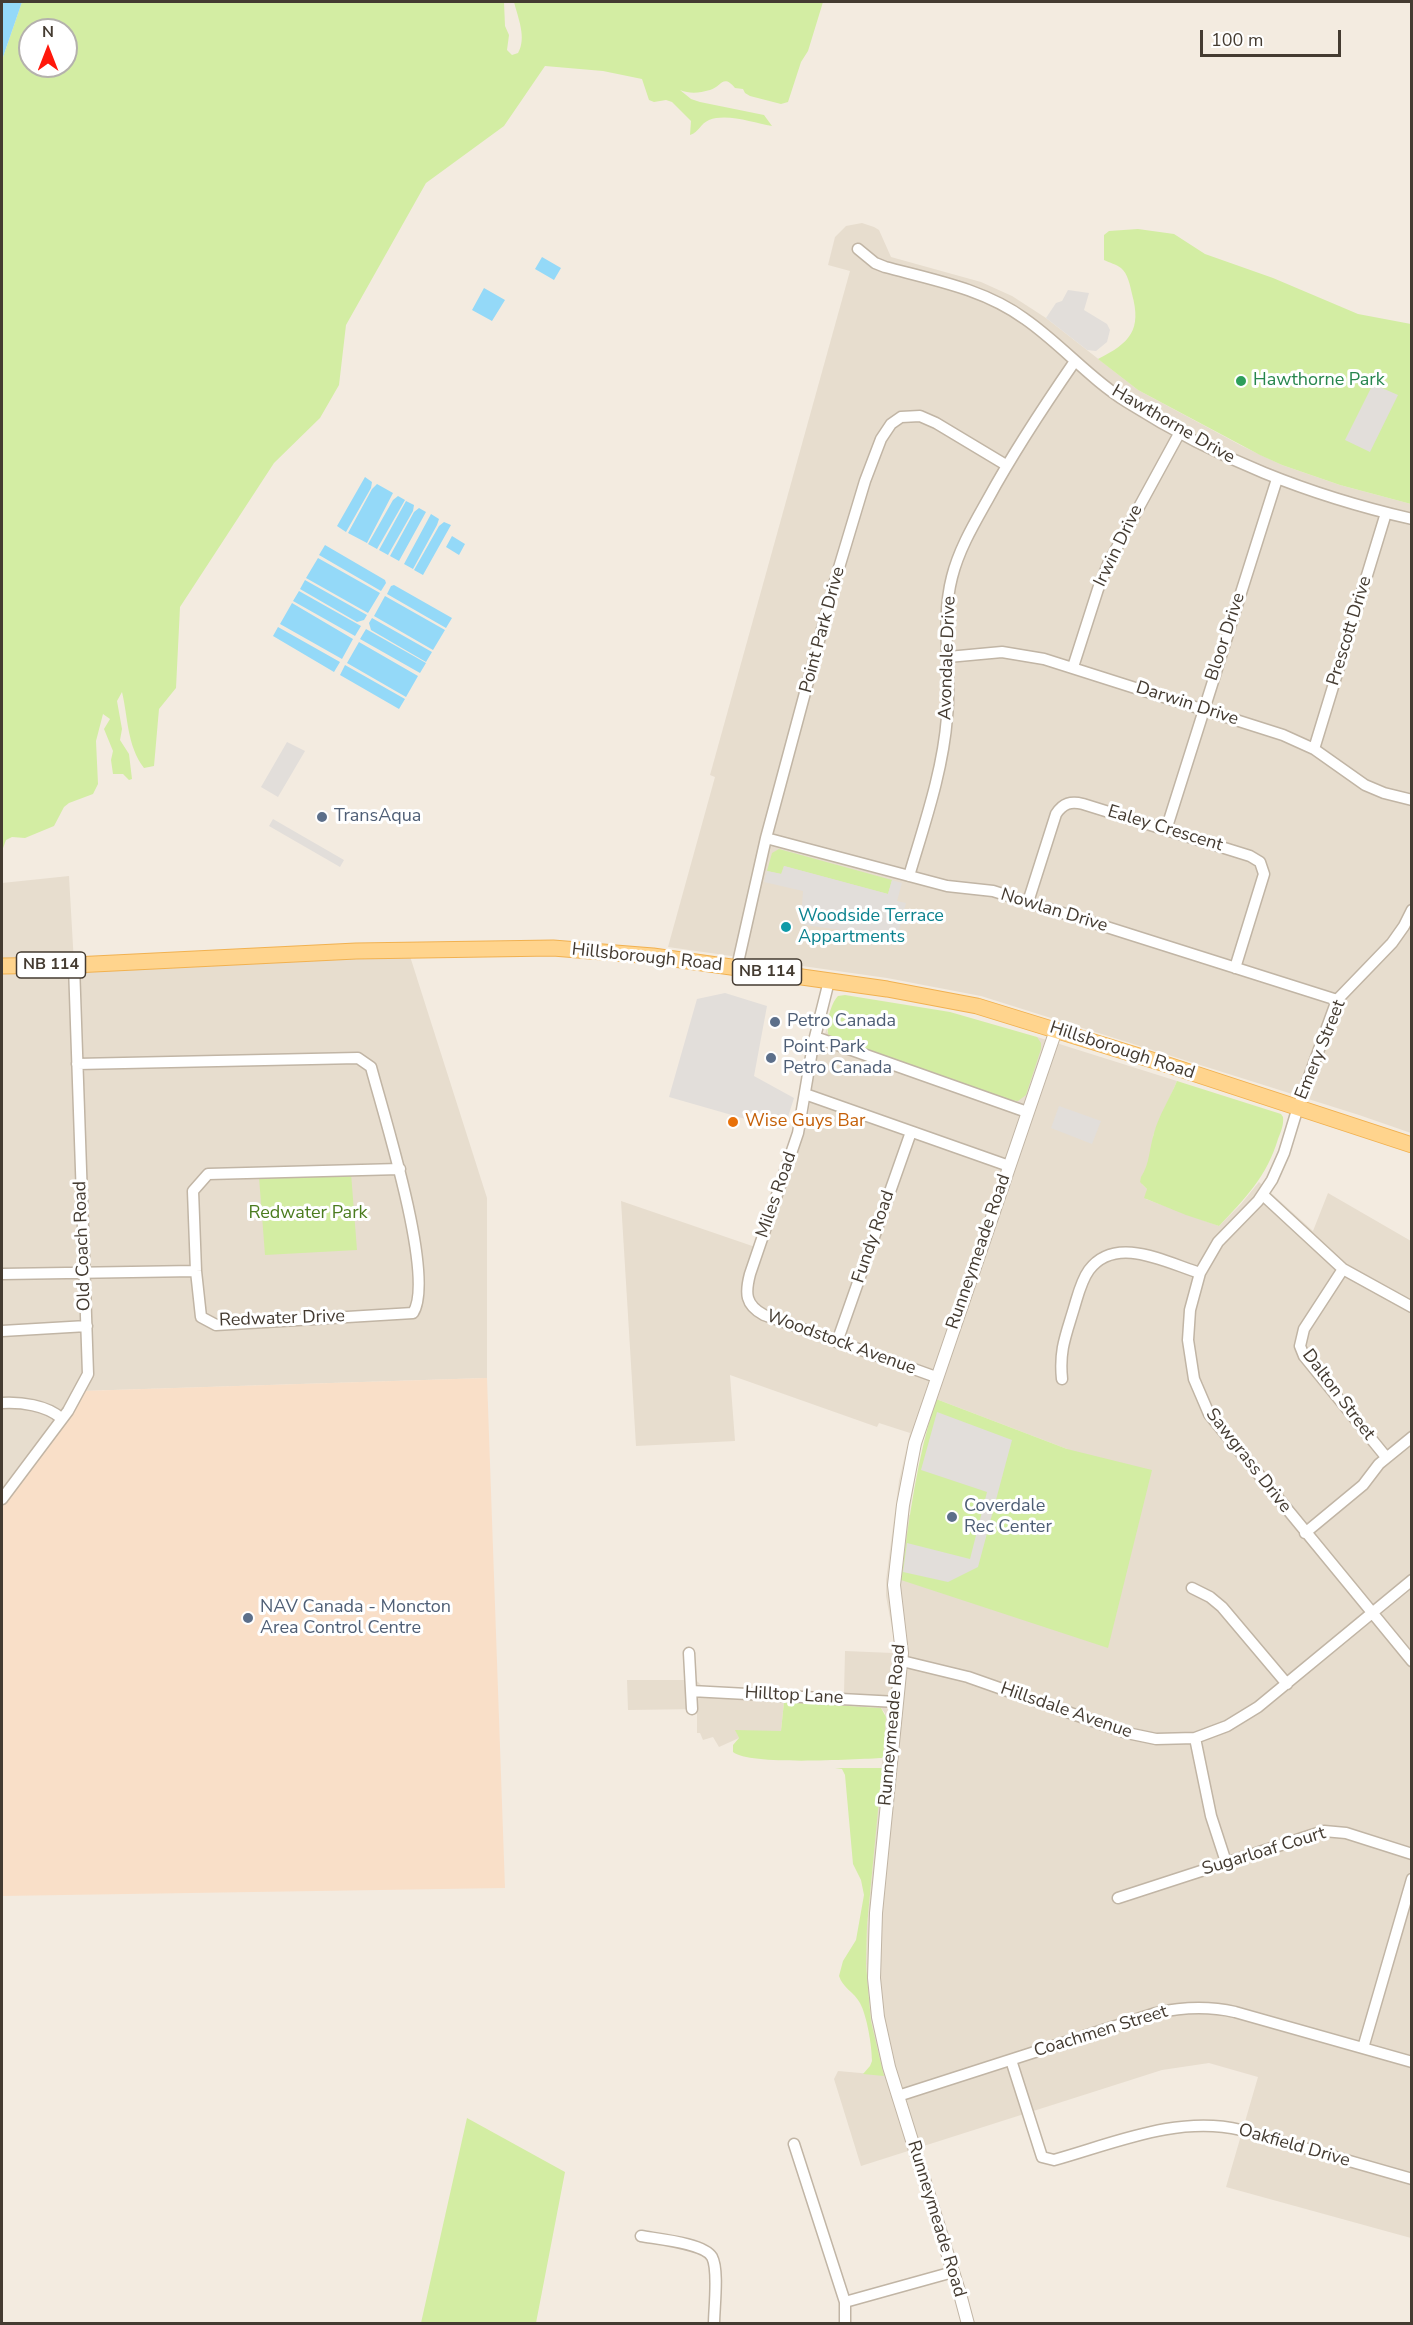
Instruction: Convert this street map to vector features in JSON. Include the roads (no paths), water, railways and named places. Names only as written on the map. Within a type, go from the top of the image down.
[{"type":"main road","name":"Hillsborough Road","points":[[2,966],[74,965],[356,951],[552,948],[629,953],[951,1000],[1056,1030],[1412,1145]]},
{"type":"street","name":"Hawthorne Drive","points":[[858,249],[875,263],[885,267],[960,287],[995,301],[1038,329],[1124,400],[1220,454],[1277,479],[1412,519]]},
{"type":"street","name":"Avondale Drive","points":[[909,876],[924,826],[943,746],[948,701],[947,606],[955,566],[967,536],[1006,465],[1075,361]]},
{"type":"street","name":"Point Park Drive","points":[[737,967],[766,838],[865,481],[886,430],[901,417],[920,417],[936,423],[1006,465]]},
{"type":"street","name":"Irwin Drive","points":[[1073,667],[1109,562],[1180,432]]},
{"type":"street","name":"Bloor Drive","points":[[1166,830],[1277,479]]},
{"type":"street","name":"Prescott Drive","points":[[1314,749],[1386,513]]},
{"type":"street","name":"Darwin Drive","points":[[948,657],[1002,652],[1026,655],[1073,667],[1282,735],[1314,749],[1359,782],[1384,793],[1412,800]]},
{"type":"street","name":"Ealey Crescent","points":[[1028,902],[1056,814],[1066,803],[1083,804],[1250,856],[1260,861],[1263,877],[1235,968]]},
{"type":"street","name":"Nowlan Drive","points":[[766,838],[947,886],[993,891],[1337,1000]]},
{"type":"street","name":"Emery Street","points":[[1298,1107],[1337,1000],[1392,943],[1412,910]]},
{"type":"street","name":"Old Coach Road","points":[[2,1499],[68,1411],[88,1374],[74,965]]},
{"type":"street","name":"Miles Road","points":[[749,1303],[746,1293],[750,1274],[798,1133],[815,1037],[829,981]]},
{"type":"street","name":"Runneymeade Road","points":[[968,2324],[954,2272],[897,2096],[879,2023],[874,1964],[876,1913],[902,1661],[894,1591],[895,1570],[909,1465],[936,1377],[1056,1030]]},
{"type":"street","points":[[815,1037],[1027,1112]]},
{"type":"street","name":"Redwater Drive","points":[[76,1064],[358,1058],[371,1067],[400,1169],[418,1262],[419,1305],[413,1313],[216,1325],[201,1317],[196,1270],[193,1191],[208,1174],[400,1169]]},
{"type":"street","points":[[805,1094],[1009,1166]]},
{"type":"street","name":"Sawgrass Drive","points":[[1298,1107],[1281,1163],[1263,1195],[1218,1242],[1200,1273],[1190,1310],[1188,1340],[1192,1370],[1201,1397],[1222,1431],[1412,1661]]},
{"type":"street","name":"Fundy Road","points":[[837,1342],[911,1132]]},
{"type":"street","points":[[1263,1195],[1343,1269],[1412,1307]]},
{"type":"street","points":[[1062,1379],[1061,1351],[1066,1335],[1083,1282],[1089,1269],[1100,1260],[1116,1253],[1132,1252],[1200,1273]]},
{"type":"street","name":"Dalton Street","points":[[1343,1269],[1304,1329],[1300,1346],[1304,1356],[1386,1457]]},
{"type":"street","points":[[2,1274],[196,1270]]},
{"type":"street","name":"Woodstock Avenue","points":[[749,1303],[764,1315],[936,1377]]},
{"type":"street","points":[[2,1331],[87,1326]]},
{"type":"street","points":[[2,1403],[20,1402],[55,1413],[61,1418]]},
{"type":"street","points":[[1305,1533],[1362,1485],[1386,1457],[1412,1437]]},
{"type":"street","name":"Hillsdale Avenue","points":[[902,1661],[968,1677],[1127,1733],[1156,1739],[1195,1738],[1248,1715],[1412,1580]]},
{"type":"street","points":[[1192,1588],[1222,1607],[1287,1684]]},
{"type":"street","points":[[689,1653],[692,1709]]},
{"type":"street","name":"Hilltop Lane","points":[[691,1691],[897,1702]]},
{"type":"street","points":[[1195,1738],[1211,1816],[1226,1862]]},
{"type":"street","name":"Sugarloaf Court","points":[[1118,1898],[1308,1835],[1331,1831],[1346,1833],[1412,1854]]},
{"type":"street","points":[[1363,2048],[1412,1880]]},
{"type":"street","name":"Coachmen Street","points":[[897,2096],[1156,2013],[1193,2008],[1234,2012],[1412,2062]]},
{"type":"street","name":"Oakfield Drive","points":[[1011,2060],[1042,2157],[1047,2160],[1174,2127],[1201,2125],[1233,2128],[1412,2179]]},
{"type":"street","points":[[794,2144],[845,2301],[845,2324]]},
{"type":"street","points":[[641,2236],[703,2248],[712,2256],[715,2266],[714,2324]]},
{"type":"street","points":[[845,2301],[954,2272]]},
{"type":"water","points":[[2,2],[22,2],[2,60]]},
{"type":"water","points":[[542,257],[561,268],[554,280],[535,269]]},
{"type":"water","points":[[484,288],[505,300],[492,321],[472,310]]},
{"type":"water","points":[[365,477],[372,482],[371,488],[346,532],[337,526]]},
{"type":"water","points":[[377,484],[393,493],[367,543],[348,533]]},
{"type":"water","points":[[398,496],[405,500],[377,549],[368,544],[393,500]]},
{"type":"water","points":[[406,501],[414,505],[413,511],[388,555],[379,550]]},
{"type":"water","points":[[419,508],[426,512],[399,561],[390,556],[414,512]]},
{"type":"water","points":[[431,514],[439,519],[413,569],[404,564]]},
{"type":"water","points":[[444,522],[451,525],[423,575],[414,570],[439,526]]},
{"type":"water","points":[[452,536],[465,544],[459,555],[446,547]]},
{"type":"water","points":[[325,545],[385,580],[386,583],[381,591],[319,555]]},
{"type":"water","points":[[318,558],[380,593],[368,613],[306,578]]},
{"type":"water","points":[[305,580],[367,615],[364,620],[357,622],[300,589]]},
{"type":"water","points":[[394,585],[452,618],[446,628],[387,594]]},
{"type":"water","points":[[299,591],[361,626],[355,636],[293,601]]},
{"type":"water","points":[[385,596],[445,630],[433,650],[374,616]]},
{"type":"water","points":[[292,603],[353,639],[342,659],[280,624]]},
{"type":"water","points":[[372,618],[432,652],[426,662],[371,630],[369,623]]},
{"type":"water","points":[[278,627],[340,662],[334,672],[273,636]]},
{"type":"water","points":[[366,629],[426,663],[420,673],[360,639]]},
{"type":"water","points":[[359,642],[418,676],[406,697],[347,663]]},
{"type":"water","points":[[345,665],[405,699],[399,709],[340,675]]},
{"type":"place","name":"Hawthorne Park","points":[[1241,381]]},
{"type":"place","name":"TransAqua","points":[[322,817]]},
{"type":"place","name":"Woodside Terrace Appartments","points":[[786,927]]},
{"type":"place","name":"Petro Canada","points":[[775,1022]]},
{"type":"place","name":"Point Park Petro Canada","points":[[771,1058]]},
{"type":"place","name":"Wise Guys Bar","points":[[733,1122]]},
{"type":"place","name":"Coverdale Rec Center","points":[[952,1517]]},
{"type":"place","name":"NAV Canada - Moncton Area Control Centre","points":[[248,1618]]},
{"type":"park label","name":"Redwater Park","points":[[308,1214]]}]
